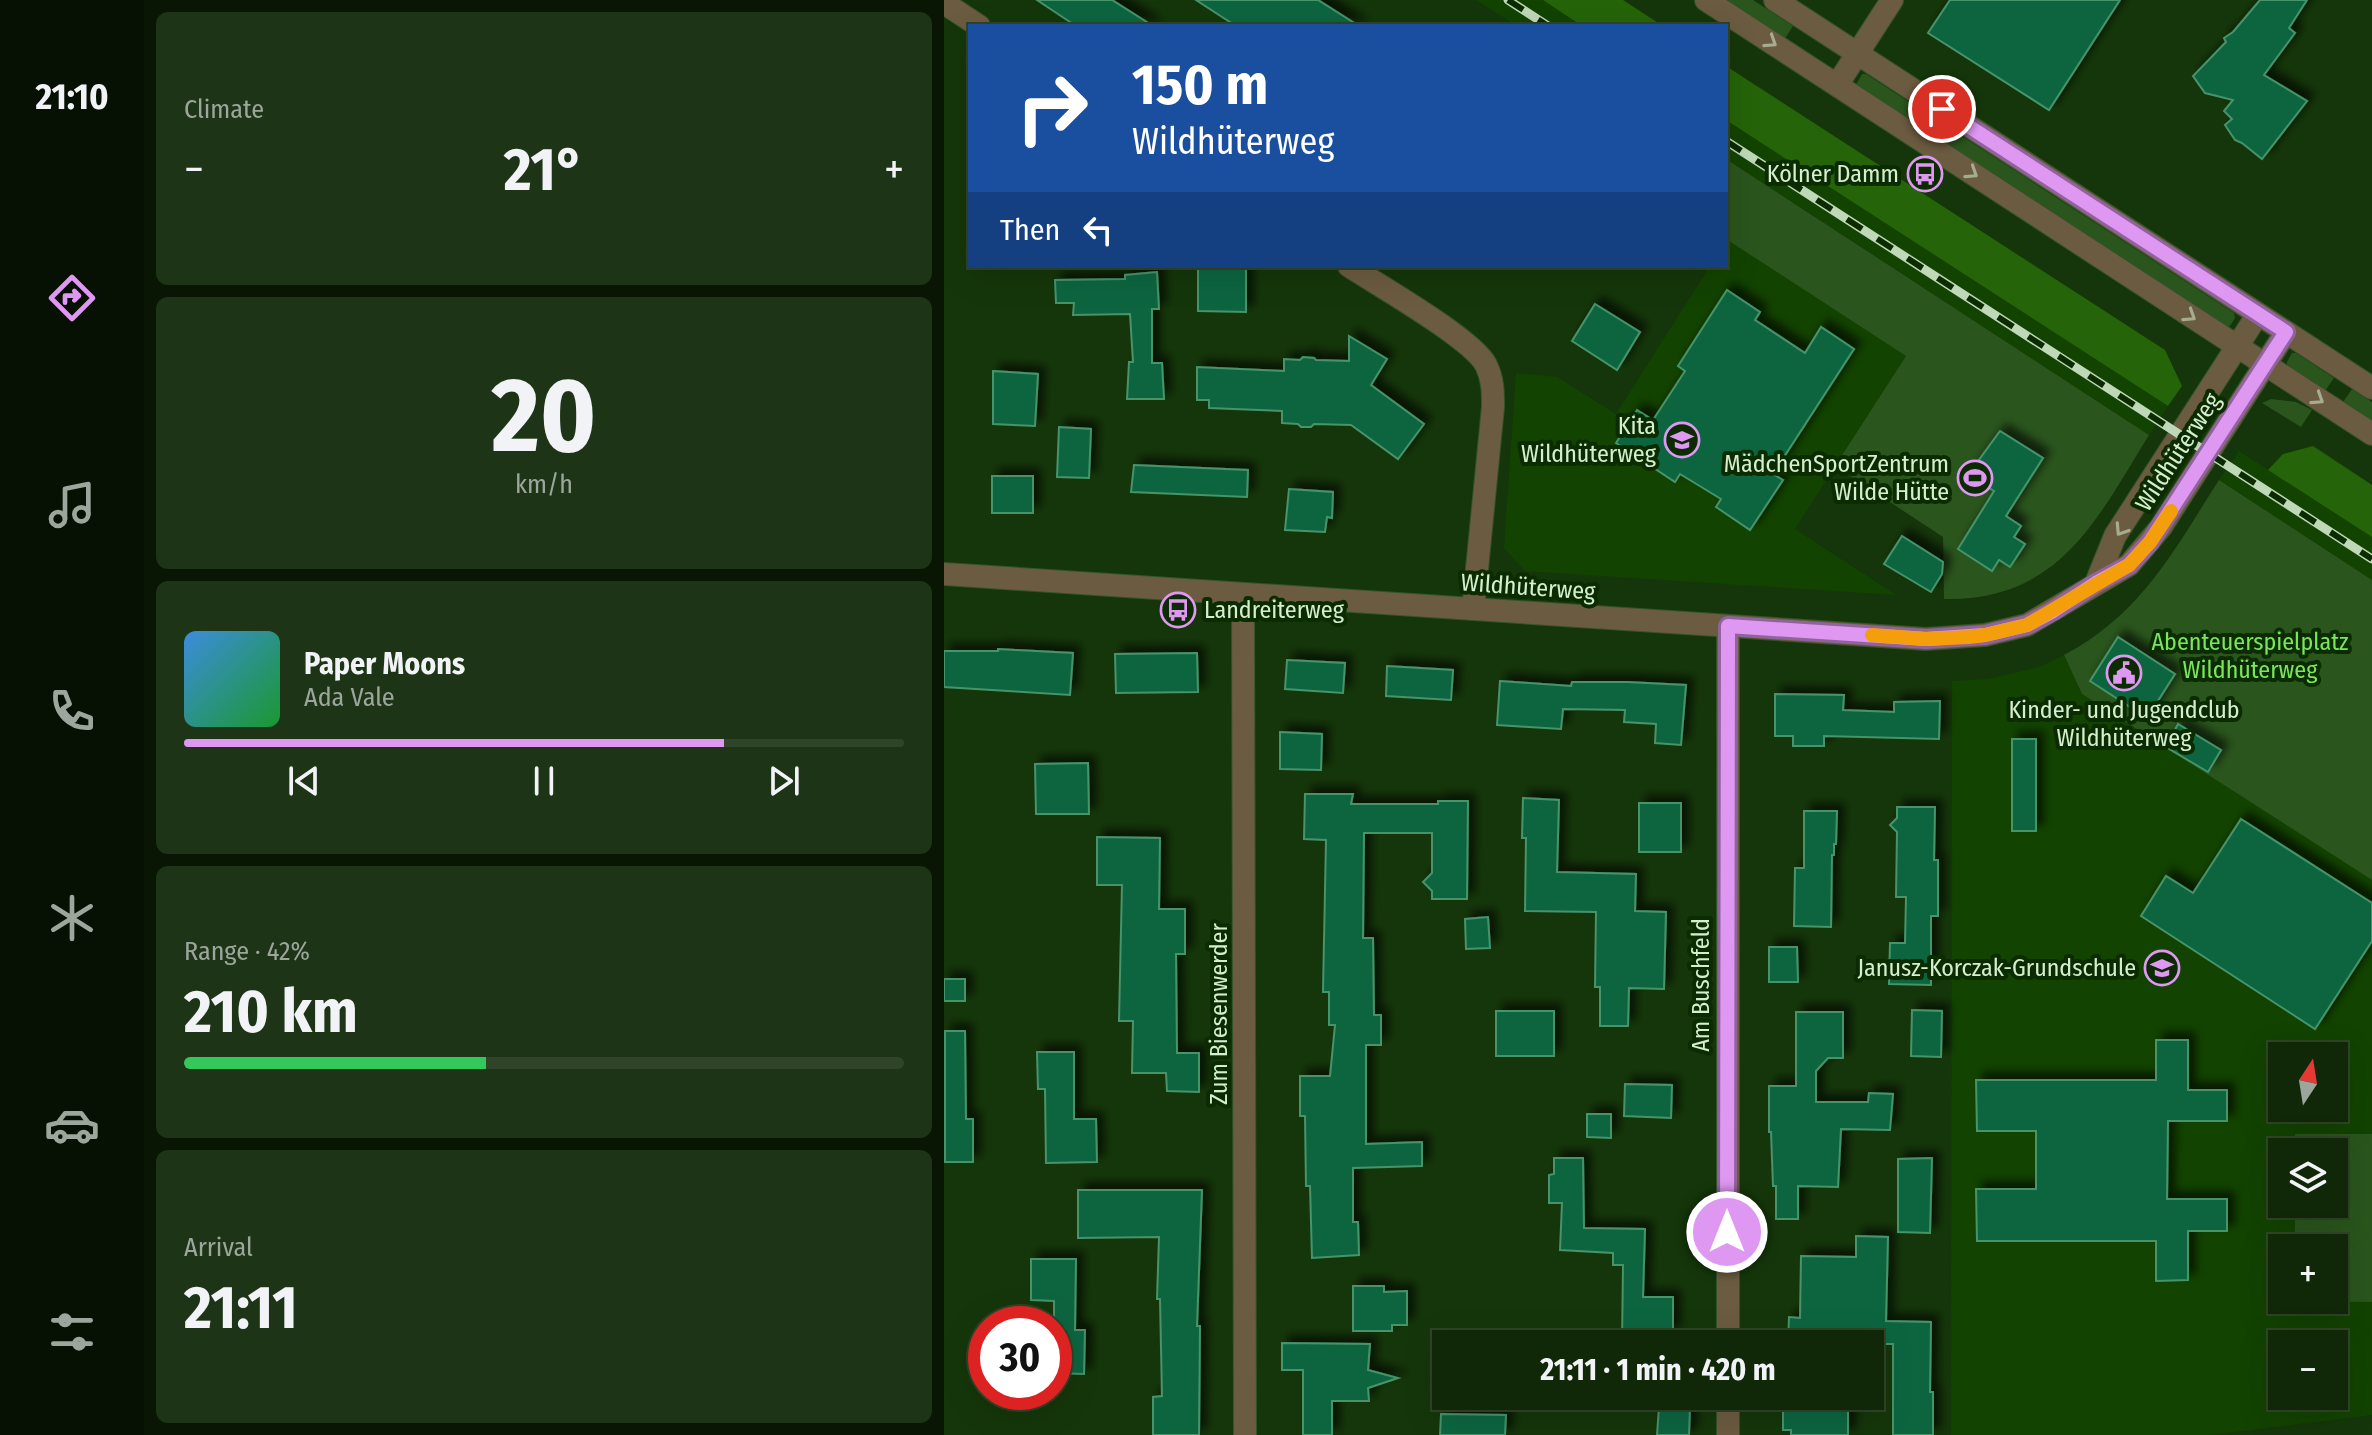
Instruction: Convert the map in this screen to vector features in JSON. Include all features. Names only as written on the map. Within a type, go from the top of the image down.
[{"type":"street","points":[[1706,0],[2372,434]]},
{"type":"street","points":[[1775,0],[2372,388]]},
{"type":"street","points":[[1837,85],[1892,0]]},
{"type":"street","points":[[944,3],[976,24]]},
{"type":"street","points":[[1352,268],[1467,343],[1485,362],[1493,383],[1473,609]]},
{"type":"street","name":"Wildhüterweg","points":[[2096,583],[2115,536],[2258,314]]},
{"type":"street","name":"Wildhüterweg","points":[[944,574],[1926,639],[1985,635],[2027,625],[2129,565],[2150,542],[2286,332]]},
{"type":"street","name":"Zum Biesenwerder","points":[[1243,594],[1245,1435]]},
{"type":"street","name":"Am Buschfeld","points":[[1728,626],[1728,1330]]},
{"type":"street","points":[[1728,1410],[1728,1435]]},
{"type":"shaded area","points":[[1476,0],[1543,0],[1579,24],[1514,24]]},
{"type":"shaded area","points":[[1543,0],[1623,0],[1660,24],[1579,24]]},
{"type":"shaded area","points":[[1728,67],[2165,350],[2182,386],[2168,406],[1728,121]]},
{"type":"shaded area","points":[[1728,121],[2168,406],[2149,435],[1728,160]]},
{"type":"shaded area","name":"Kita Wildhüterweg","points":[[1728,240],[1906,356],[1795,529],[1896,595],[1525,571],[1504,548],[1516,373],[1557,377],[1616,414],[1709,268],[1728,268]]},
{"type":"shaded area","points":[[2313,446],[2372,485],[2372,537],[2268,470],[2283,454]]},
{"type":"shaded area","points":[[2239,451],[2372,537],[2372,580],[2219,480]]},
{"type":"shaded area","name":"Janusz-Korczak-Grundschule","points":[[2064,655],[2082,694],[2372,880],[2372,1415],[2210,1435],[1951,1435],[1952,681],[1989,679],[2039,667]]},
{"type":"green space","points":[[1721,0],[1753,0],[1793,26],[1784,40]]},
{"type":"green space","points":[[1862,74],[2234,313],[2235,318],[2230,326],[2227,327],[1856,85]]},
{"type":"green space","points":[[1728,160],[2149,435],[2091,525],[2070,550],[2045,571],[2017,586],[1984,596],[1944,599],[1943,537],[1835,466],[1906,356],[1728,240]]},
{"type":"green space","points":[[2292,353],[2334,378],[2325,391],[2287,365]]},
{"type":"green space","points":[[2352,389],[2372,402],[2372,421],[2343,402]]},
{"type":"green space","points":[[2271,399],[2296,402],[2312,410],[2301,427],[2262,403]]},
{"type":"green space","name":"Abenteuerspielplatz Wildhüterweg","points":[[2219,480],[2372,580],[2372,880],[2082,694],[2064,655],[2091,639],[2135,600],[2171,555]]},
{"type":"green space","points":[[2295,1134],[2372,1134],[2372,1302],[2348,1302],[2348,1234],[2295,1234],[2295,1218],[2348,1218],[2348,1138],[2295,1138]]},
{"type":"building","points":[[1037,0],[1112,0],[1150,24],[1073,24]]},
{"type":"building","points":[[1196,0],[1318,0],[1356,24],[1233,24]]},
{"type":"building","points":[[1950,0],[2120,0],[2049,110],[1928,33]]},
{"type":"building","points":[[2260,0],[2307,0],[2289,28],[2295,33],[2264,75],[2307,101],[2262,159],[2235,140],[2225,125],[2232,119],[2224,111],[2233,100],[2205,93],[2193,76]]},
{"type":"building","points":[[1198,268],[1246,269],[1246,312],[1198,311]]},
{"type":"building","points":[[1157,272],[1159,309],[1152,309],[1152,363],[1162,363],[1164,399],[1127,399],[1129,362],[1133,362],[1130,314],[1073,315],[1074,303],[1056,303],[1055,280],[1125,279],[1125,275]]},
{"type":"building","points":[[1727,290],[1760,312],[1755,320],[1805,353],[1821,327],[1854,349],[1773,474],[1783,480],[1750,530],[1716,507],[1721,499],[1680,474],[1675,482],[1616,443],[1637,410],[1653,420],[1685,371],[1678,366]]},
{"type":"building","points":[[1595,304],[1640,332],[1617,370],[1572,341]]},
{"type":"building","points":[[1349,336],[1387,359],[1371,385],[1424,424],[1398,459],[1351,425],[1314,424],[1301,427],[1282,423],[1282,411],[1209,408],[1209,400],[1197,400],[1197,367],[1284,371],[1284,359],[1300,360],[1303,357],[1349,361]]},
{"type":"building","points":[[993,371],[1038,374],[1035,426],[993,424]]},
{"type":"building","points":[[1059,427],[1091,429],[1089,478],[1057,477]]},
{"type":"building","points":[[2000,431],[2043,458],[2006,516],[2021,526],[2014,537],[2025,544],[2010,567],[1999,560],[1992,571],[1958,549],[1994,491],[1968,475]]},
{"type":"building","points":[[1134,465],[1248,470],[1247,497],[1131,492]]},
{"type":"building","points":[[992,476],[1033,476],[1033,513],[992,513]]},
{"type":"building","points":[[1289,489],[1333,492],[1332,518],[1327,517],[1325,532],[1285,530]]},
{"type":"building","points":[[1902,536],[1943,562],[1942,574],[1931,592],[1884,564]]},
{"type":"building","points":[[2118,637],[2175,674],[2147,718],[2090,681]]},
{"type":"building","points":[[998,649],[1073,653],[1070,695],[944,687],[944,651]]},
{"type":"building","points":[[1197,653],[1198,692],[1116,693],[1115,654]]},
{"type":"building","points":[[1287,660],[1345,663],[1343,693],[1285,689]]},
{"type":"building","points":[[1387,666],[1453,670],[1451,700],[1386,696]]},
{"type":"building","points":[[1500,681],[1571,686],[1572,682],[1686,685],[1681,745],[1655,743],[1656,724],[1624,722],[1625,710],[1563,709],[1561,729],[1497,725]]},
{"type":"building","points":[[1775,694],[1844,695],[1843,710],[1894,712],[1894,702],[1940,701],[1939,739],[1824,736],[1824,746],[1793,746],[1793,736],[1775,736]]},
{"type":"building","points":[[2178,724],[2221,750],[2208,772],[2166,747]]},
{"type":"building","points":[[1280,732],[1322,734],[1321,770],[1280,769]]},
{"type":"building","points":[[2012,739],[2036,739],[2036,831],[2012,831]]},
{"type":"building","points":[[1088,763],[1089,814],[1036,814],[1035,764]]},
{"type":"building","points":[[1305,794],[1353,794],[1351,804],[1468,801],[1467,899],[1432,899],[1432,891],[1423,882],[1432,873],[1432,833],[1364,833],[1363,938],[1373,938],[1374,1015],[1381,1015],[1381,1045],[1366,1045],[1366,1144],[1422,1142],[1422,1166],[1353,1168],[1353,1222],[1358,1222],[1359,1255],[1312,1258],[1310,1186],[1306,1186],[1305,1116],[1300,1116],[1300,1076],[1330,1076],[1335,1025],[1329,1025],[1329,992],[1323,992],[1326,840],[1304,839]]},
{"type":"building","points":[[1523,798],[1559,800],[1557,872],[1636,874],[1635,911],[1666,912],[1664,989],[1629,988],[1628,1026],[1600,1026],[1600,987],[1595,987],[1596,912],[1525,911]]},
{"type":"building","points":[[1639,803],[1681,803],[1681,852],[1639,852]]},
{"type":"building","points":[[1897,807],[1935,807],[1934,860],[1938,860],[1938,916],[1931,916],[1931,985],[1889,984],[1890,943],[1905,943],[1906,897],[1896,897],[1897,832],[1890,825],[1897,818]]},
{"type":"building","points":[[1804,811],[1837,811],[1836,844],[1832,855],[1831,927],[1794,926],[1795,868],[1804,868]]},
{"type":"building","points":[[2241,819],[2372,903],[2372,941],[2315,1029],[2141,916],[2166,876],[2193,893]]},
{"type":"building","points":[[1097,837],[1160,838],[1159,909],[1185,909],[1185,954],[1176,954],[1177,1053],[1199,1053],[1199,1092],[1167,1091],[1166,1073],[1132,1073],[1133,1021],[1119,1021],[1122,885],[1097,885]]},
{"type":"building","points":[[1488,917],[1490,948],[1466,949],[1465,919]]},
{"type":"building","points":[[1769,947],[1797,947],[1798,982],[1769,982]]},
{"type":"building","points":[[944,979],[965,979],[965,1001],[944,1001]]},
{"type":"building","points":[[1912,1010],[1942,1011],[1941,1057],[1911,1056]]},
{"type":"building","points":[[1496,1011],[1554,1011],[1554,1056],[1496,1056]]},
{"type":"building","points":[[1796,1012],[1843,1012],[1843,1058],[1828,1058],[1816,1071],[1816,1102],[1868,1102],[1869,1093],[1893,1094],[1890,1130],[1841,1129],[1838,1187],[1798,1186],[1798,1219],[1776,1219],[1776,1186],[1773,1186],[1769,1132],[1769,1086],[1796,1086]]},
{"type":"building","points":[[945,1031],[965,1031],[966,1119],[973,1119],[973,1162],[945,1162]]},
{"type":"building","points":[[2156,1040],[2188,1040],[2188,1090],[2227,1090],[2227,1121],[2168,1121],[2167,1199],[2227,1199],[2227,1231],[2188,1231],[2188,1280],[2156,1281],[2156,1241],[1977,1241],[1976,1189],[2036,1189],[2036,1131],[1977,1131],[1976,1080],[2156,1080]]},
{"type":"building","points":[[1037,1052],[1074,1052],[1074,1119],[1096,1119],[1097,1162],[1046,1163],[1045,1089],[1038,1089]]},
{"type":"building","points":[[1625,1084],[1672,1085],[1671,1118],[1624,1116]]},
{"type":"building","points":[[1587,1114],[1611,1114],[1611,1138],[1587,1137]]},
{"type":"building","points":[[1554,1158],[1583,1158],[1584,1228],[1645,1229],[1643,1297],[1673,1297],[1673,1330],[1622,1330],[1623,1265],[1613,1265],[1613,1253],[1560,1250],[1562,1203],[1549,1203],[1549,1175],[1554,1174]]},
{"type":"building","points":[[1932,1158],[1930,1233],[1898,1232],[1898,1159]]},
{"type":"building","points":[[1078,1190],[1202,1190],[1197,1326],[1200,1326],[1199,1435],[1153,1435],[1153,1397],[1162,1396],[1160,1299],[1157,1299],[1159,1237],[1078,1238]]},
{"type":"building","points":[[1856,1236],[1888,1237],[1886,1321],[1931,1322],[1933,1435],[1893,1435],[1893,1344],[1884,1344],[1884,1330],[1789,1330],[1789,1317],[1800,1318],[1801,1256],[1856,1257]]},
{"type":"building","points":[[1031,1259],[1076,1259],[1075,1330],[1085,1330],[1084,1374],[1072,1374],[1072,1306],[1054,1306],[1054,1301],[1031,1300]]},
{"type":"building","points":[[1353,1286],[1384,1286],[1384,1292],[1407,1291],[1407,1325],[1392,1325],[1392,1331],[1353,1331]]},
{"type":"building","points":[[1282,1343],[1370,1344],[1368,1370],[1398,1378],[1368,1388],[1369,1401],[1332,1401],[1332,1435],[1303,1435],[1303,1370],[1282,1370]]},
{"type":"building","points":[[1659,1410],[1690,1410],[1689,1435],[1657,1435]]},
{"type":"building","points":[[1783,1410],[1848,1410],[1848,1435],[1791,1435],[1791,1430],[1783,1430]]},
{"type":"building","points":[[1441,1414],[1506,1415],[1505,1435],[1440,1435]]},
{"type":"railway","points":[[1508,0],[1545,24]]},
{"type":"railway","points":[[1728,142],[2372,559]]},
{"type":"slow traffic","points":[[1872,635],[1926,639],[1968,637],[2027,625],[2129,565],[2150,542],[2171,511]]},
{"type":"place","name":"Kölner Damm","points":[[1925,174]]},
{"type":"place","name":"Kita Wildhüterweg","points":[[1682,440]]},
{"type":"place","name":"MädchenSportZentrum Wilde Hütte","points":[[1975,478]]},
{"type":"place","name":"Landreiterweg","points":[[1178,610]]},
{"type":"place","name":"Kinder- und Jugendclub Wildhüterweg","points":[[2124,673]]},
{"type":"place","name":"Janusz-Korczak-Grundschule","points":[[2162,968]]},
{"type":"route","points":[[1727,1232],[1728,626],[1926,639],[1985,635],[2027,625],[2129,565],[2150,542],[2286,332],[1942,109]]}]
